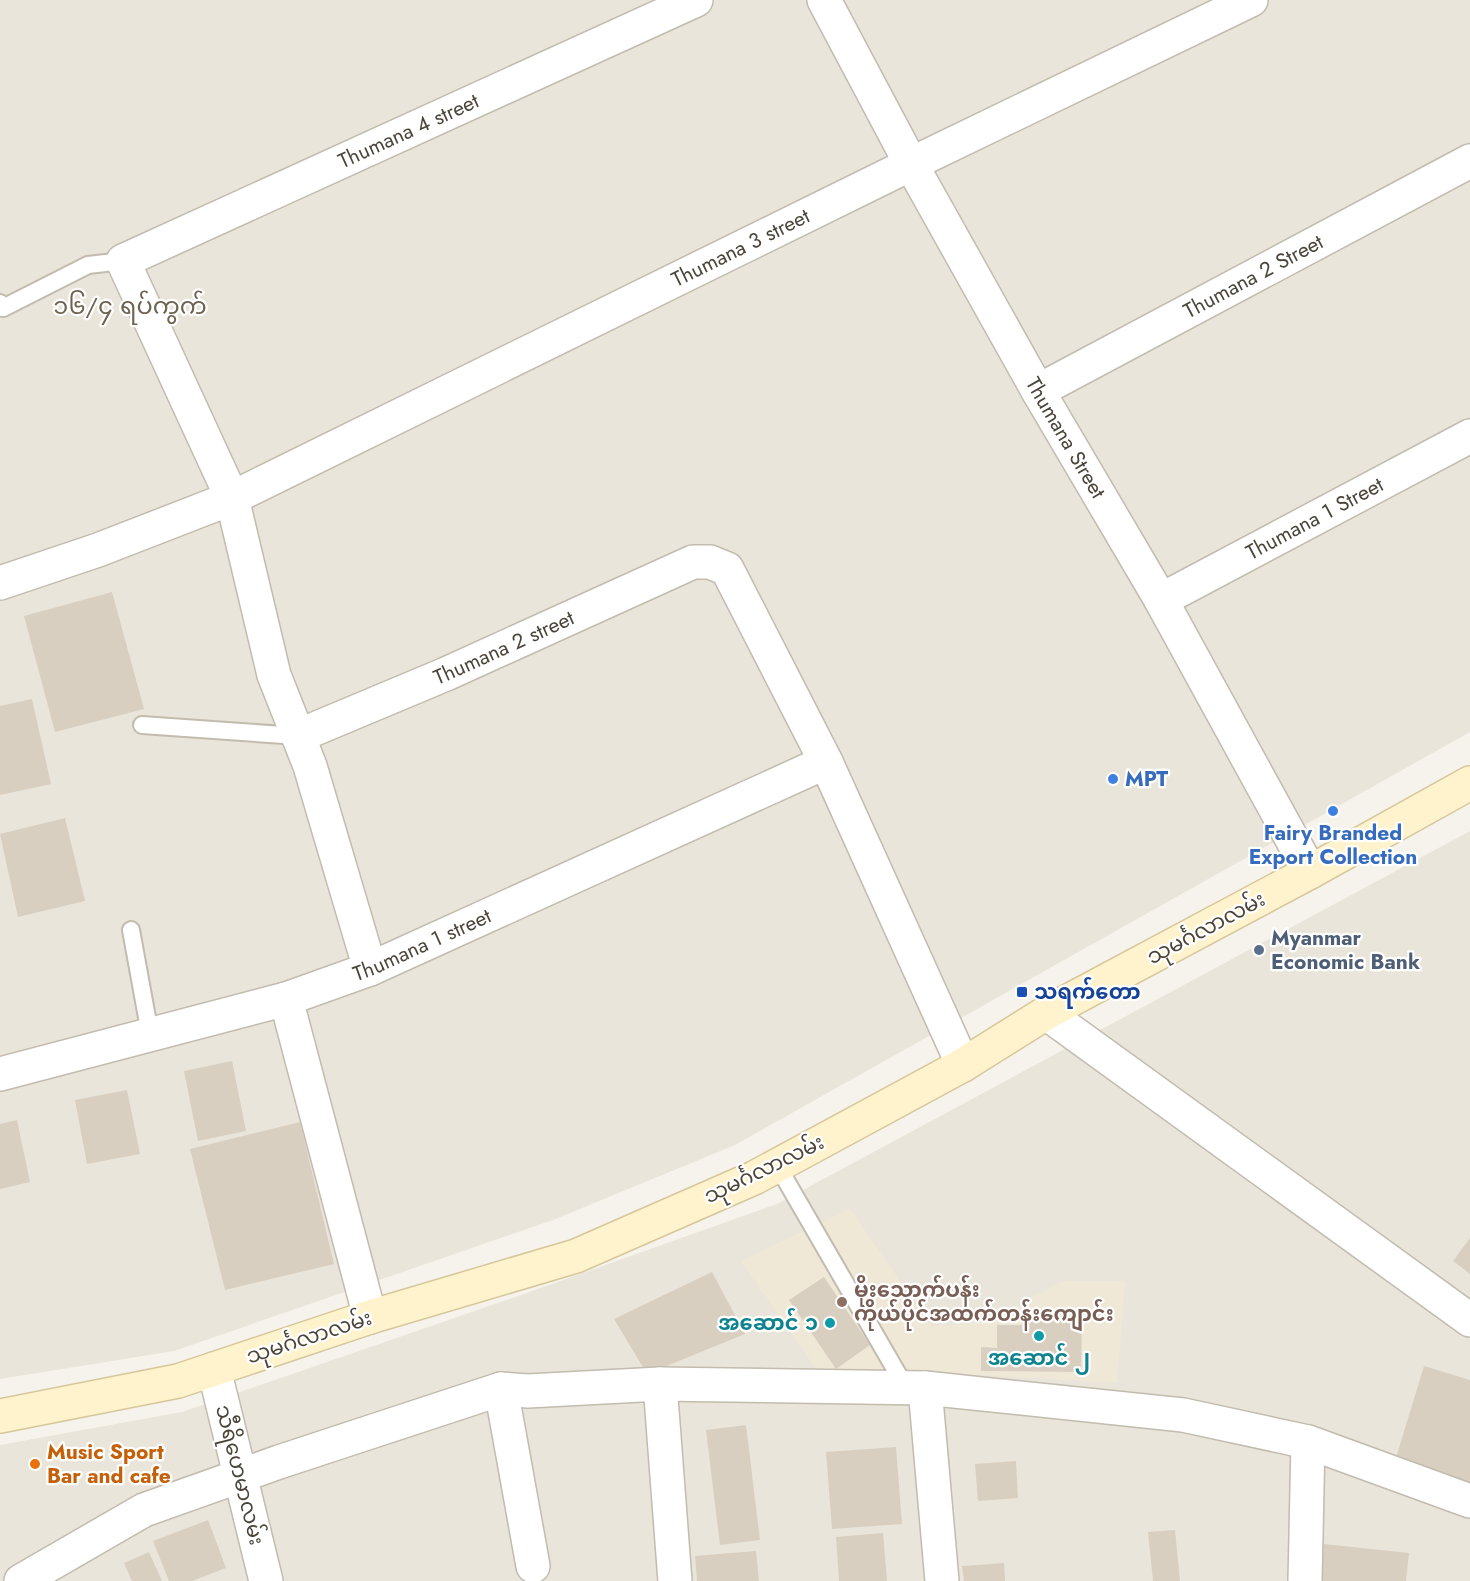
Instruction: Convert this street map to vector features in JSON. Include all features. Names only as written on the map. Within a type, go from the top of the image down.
[{"type":"main road","name":"သုမင်္ဂလာလမ်း","points":[[0,1416],[178,1380],[370,1317],[576,1256],[753,1178],[963,1065],[1046,1013],[1310,872],[1470,783]]},
{"type":"street","name":"Thumana 4 street","points":[[123,261],[696,0]]},
{"type":"street","name":"Thumana Street","points":[[824,0],[911,164],[1038,391],[1161,600],[1310,872]]},
{"type":"street","name":"Thumana 3 street","points":[[0,583],[98,550],[232,498],[911,164],[1251,0]]},
{"type":"street","name":"Thumana 2 Street","points":[[1038,391],[1470,161]]},
{"type":"street","points":[[123,261],[232,498],[274,675],[310,766],[369,969]]},
{"type":"street","name":"Thumana 1 Street","points":[[1161,600],[1470,436]]},
{"type":"street","name":"Thumana 2 street","points":[[298,736],[446,674],[693,562],[710,562],[727,569],[826,762]]},
{"type":"street","points":[[826,762],[963,1065]]},
{"type":"street","name":"Thumana 1 street","points":[[0,1074],[286,999],[369,969],[826,762]]},
{"type":"street","points":[[286,999],[370,1317]]},
{"type":"street","points":[[1046,1013],[1470,1320]]},
{"type":"street","name":"သီရိဟေမာလမ်း","points":[[214,1369],[266,1581]]},
{"type":"street","points":[[660,1384],[675,1581]]},
{"type":"street","points":[[21,1581],[144,1510],[501,1389],[528,1391],[660,1384],[915,1388],[1183,1415],[1308,1442],[1470,1501]]},
{"type":"street","points":[[915,1388],[942,1581]]},
{"type":"street","points":[[501,1389],[534,1566]]},
{"type":"street","points":[[1305,1581],[1308,1442]]},
{"type":"lane","points":[[0,303],[3,308],[88,265],[123,261]]},
{"type":"lane","points":[[142,725],[298,736]]},
{"type":"lane","points":[[131,930],[150,1034]]},
{"type":"lane","points":[[777,1165],[915,1388]]},
{"type":"shaded area","points":[[0,0],[1470,0],[1470,732],[735,1145],[553,1220],[174,1351],[0,1379]]},
{"type":"shaded area","points":[[1470,831],[1470,1581],[0,1581],[0,1445],[182,1412],[777,1204]]},
{"type":"shaded area","name":"မိုးသောက်ပန်း ကိုယ်ပိုင်အထက်တန်းကျောင်း","points":[[850,1209],[931,1326],[982,1323],[1064,1281],[1125,1281],[1117,1383],[984,1375],[822,1377],[741,1261]]},
{"type":"building","points":[[112,592],[144,709],[55,732],[24,616]]},
{"type":"building","points":[[32,699],[51,784],[0,795],[0,706]]},
{"type":"building","points":[[65,818],[85,901],[18,917],[0,834]]},
{"type":"building","points":[[232,1061],[246,1131],[198,1141],[184,1071]]},
{"type":"building","points":[[127,1090],[140,1154],[87,1164],[75,1100]]},
{"type":"building","points":[[17,1120],[30,1182],[0,1189],[0,1124]]},
{"type":"building","points":[[300,1122],[334,1264],[225,1290],[190,1149]]},
{"type":"building","points":[[1470,1238],[1470,1274],[1453,1261]]},
{"type":"building","points":[[712,1272],[745,1334],[647,1374],[614,1319]]},
{"type":"building","name":"အဆောင် ၁","points":[[824,1277],[870,1345],[836,1369],[789,1300]]},
{"type":"building","name":"အဆောင် ၂","points":[[1022,1316],[1082,1316],[1081,1372],[981,1371],[981,1347],[997,1348],[997,1325],[1022,1325]]},
{"type":"building","points":[[1424,1366],[1470,1380],[1470,1484],[1395,1461]]},
{"type":"building","points":[[746,1425],[760,1540],[720,1545],[706,1430]]},
{"type":"building","points":[[896,1447],[902,1524],[832,1529],[826,1452]]},
{"type":"building","points":[[1016,1461],[1018,1498],[978,1501],[975,1464]]},
{"type":"building","points":[[208,1520],[226,1568],[192,1581],[169,1581],[153,1541]]},
{"type":"building","points":[[1175,1530],[1180,1581],[1153,1581],[1148,1532]]},
{"type":"building","points":[[883,1533],[887,1581],[839,1581],[836,1537]]},
{"type":"building","points":[[1324,1544],[1409,1553],[1406,1581],[1321,1581]]},
{"type":"building","points":[[756,1551],[759,1581],[697,1581],[695,1556]]},
{"type":"building","points":[[149,1552],[162,1581],[132,1581],[124,1563]]},
{"type":"building","points":[[1004,1563],[1005,1581],[964,1581],[962,1566]]},
{"type":"place","name":"MPT","points":[[1113,779]]},
{"type":"place","name":"Fairy Branded Export Collection","points":[[1333,811]]},
{"type":"place","name":"Myanmar Economic Bank","points":[[1259,950]]},
{"type":"place","name":"သရက်တော","points":[[1022,992]]},
{"type":"place","name":"မိုးသောက်ပန်း ကိုယ်ပိုင်အထက်တန်းကျောင်း","points":[[842,1302]]},
{"type":"place","name":"အဆောင် ၁","points":[[830,1323]]},
{"type":"place","name":"အဆောင် ၂","points":[[1039,1336]]},
{"type":"place","name":"Music Sport Bar and cafe","points":[[35,1464]]},
{"type":"district","name":"၁၆/၄ ရပ်ကွက်","points":[[130,306]]}]
